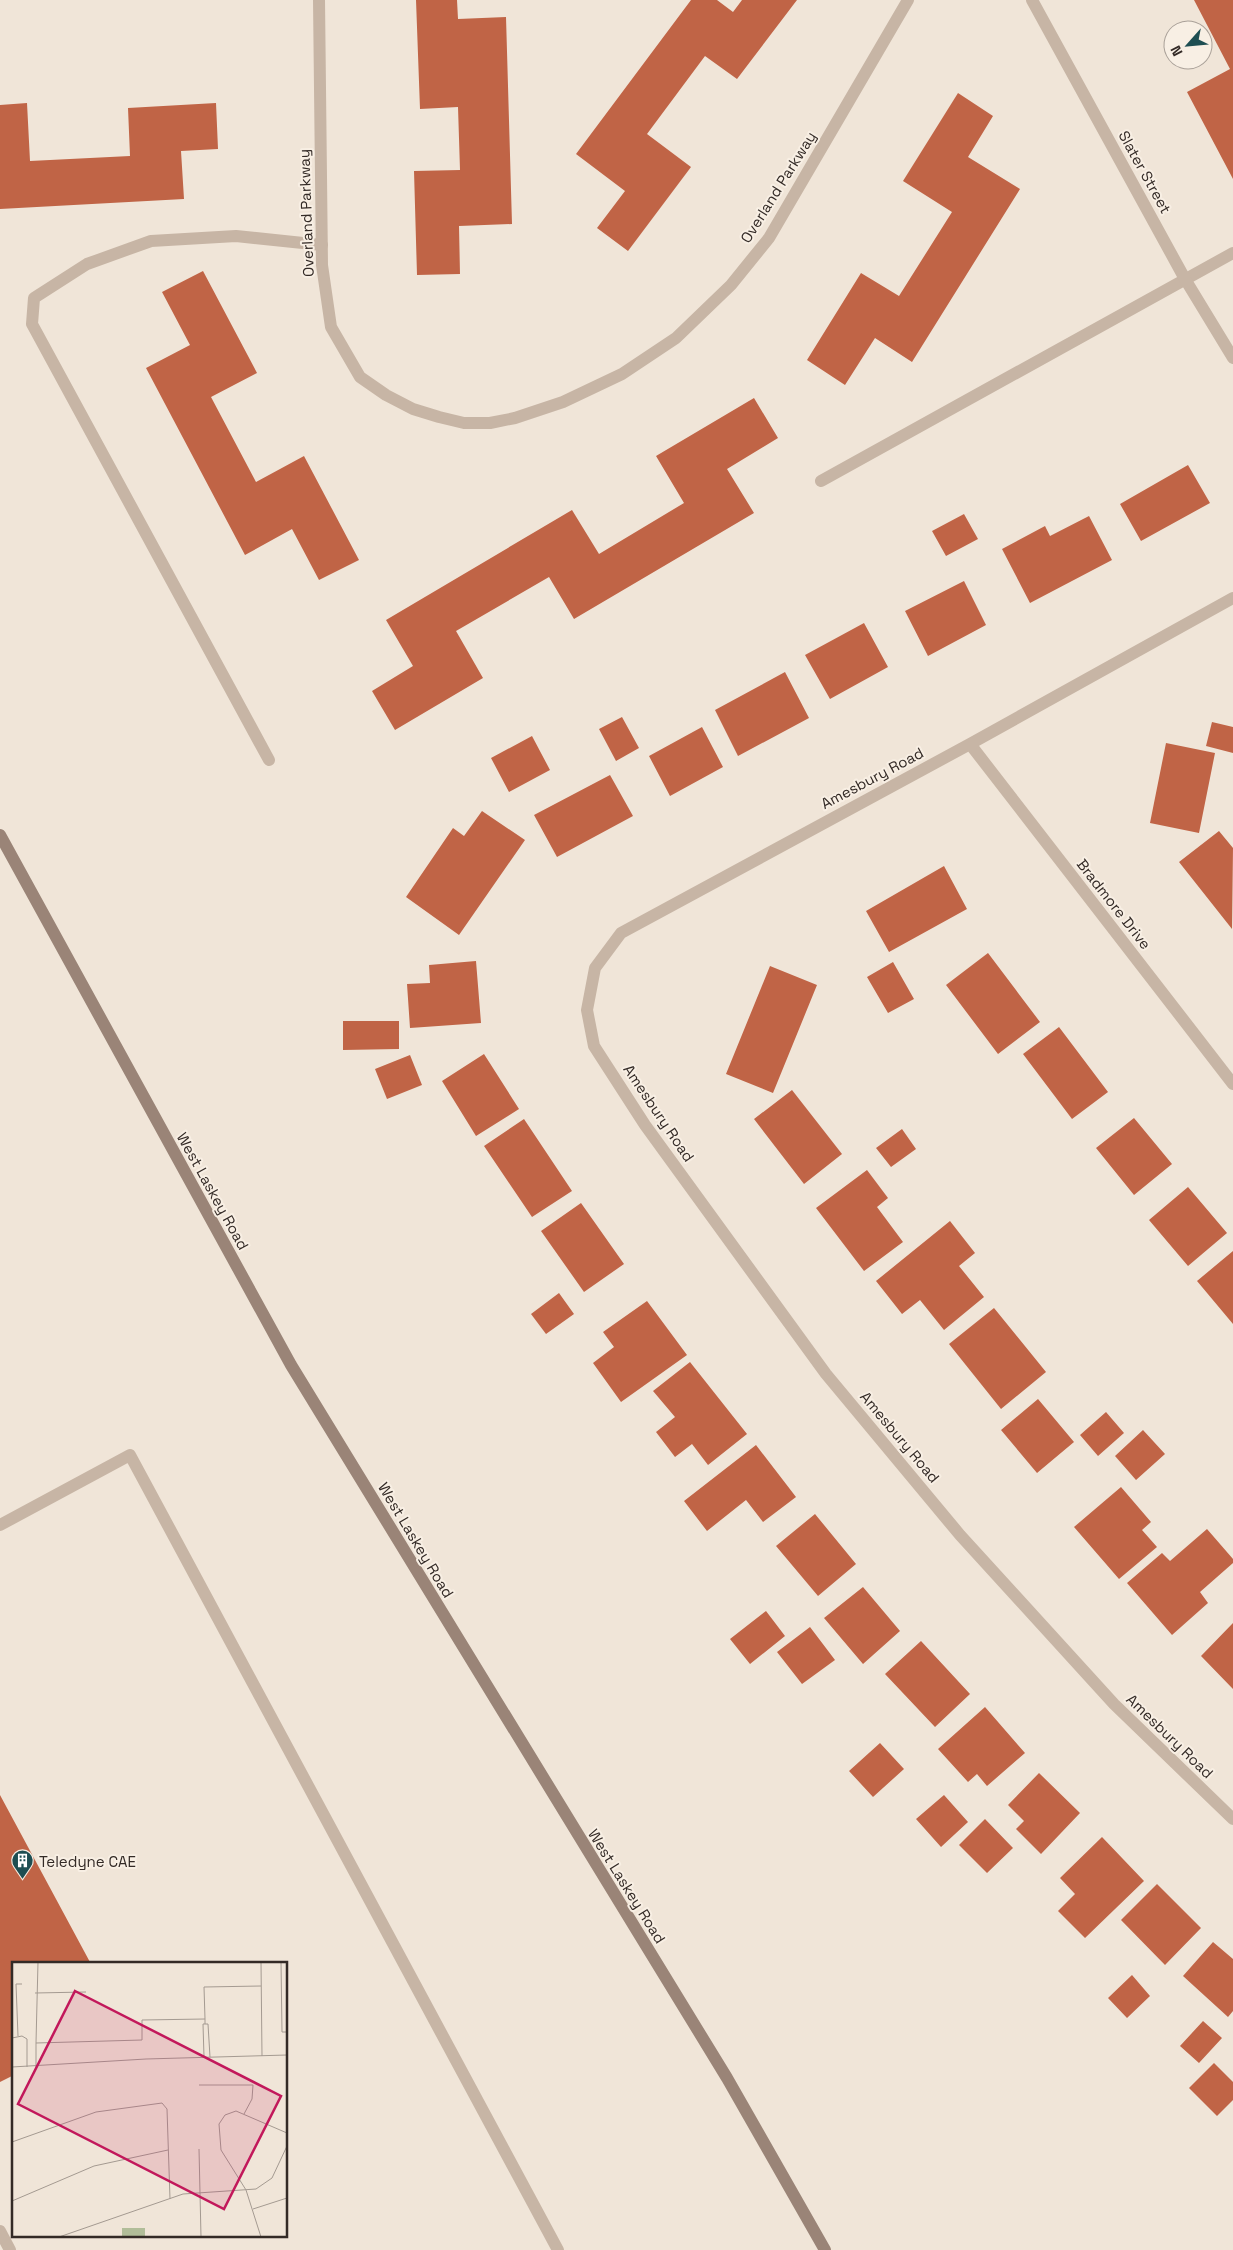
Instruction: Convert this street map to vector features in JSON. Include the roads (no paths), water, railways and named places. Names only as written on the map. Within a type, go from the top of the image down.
[{"type":"main road","name":"West Laskey Road","points":[[2,843],[296,1373],[727,2078],[825,2250]]},
{"type":"street","name":"Overland Parkway","points":[[319,0],[322,265],[331,327],[360,377],[386,395],[413,409],[439,417],[464,422],[490,423],[515,418],[563,402],[622,374],[676,338],[731,286],[769,238],[908,0]]},
{"type":"street","name":"Slater Street","points":[[1032,0],[1185,279],[1233,358]]},
{"type":"street","points":[[269,760],[32,324],[34,298],[87,264],[151,241],[236,236],[322,245]]},
{"type":"street","points":[[821,481],[1233,253]]},
{"type":"street","name":"Amesbury Road","points":[[1233,598],[970,744],[620,933],[595,968],[587,1010],[594,1046],[645,1125],[826,1374],[960,1535],[1114,1704],[1233,1819]]},
{"type":"street","name":"Bradmore Drive","points":[[970,744],[1233,1084]]},
{"type":"street","points":[[0,1525],[130,1455],[558,2250]]},
{"type":"street","points":[[0,2231],[10,2250]]},
{"type":"place","name":"Teledyne CAE","points":[[23,1880]]}]
